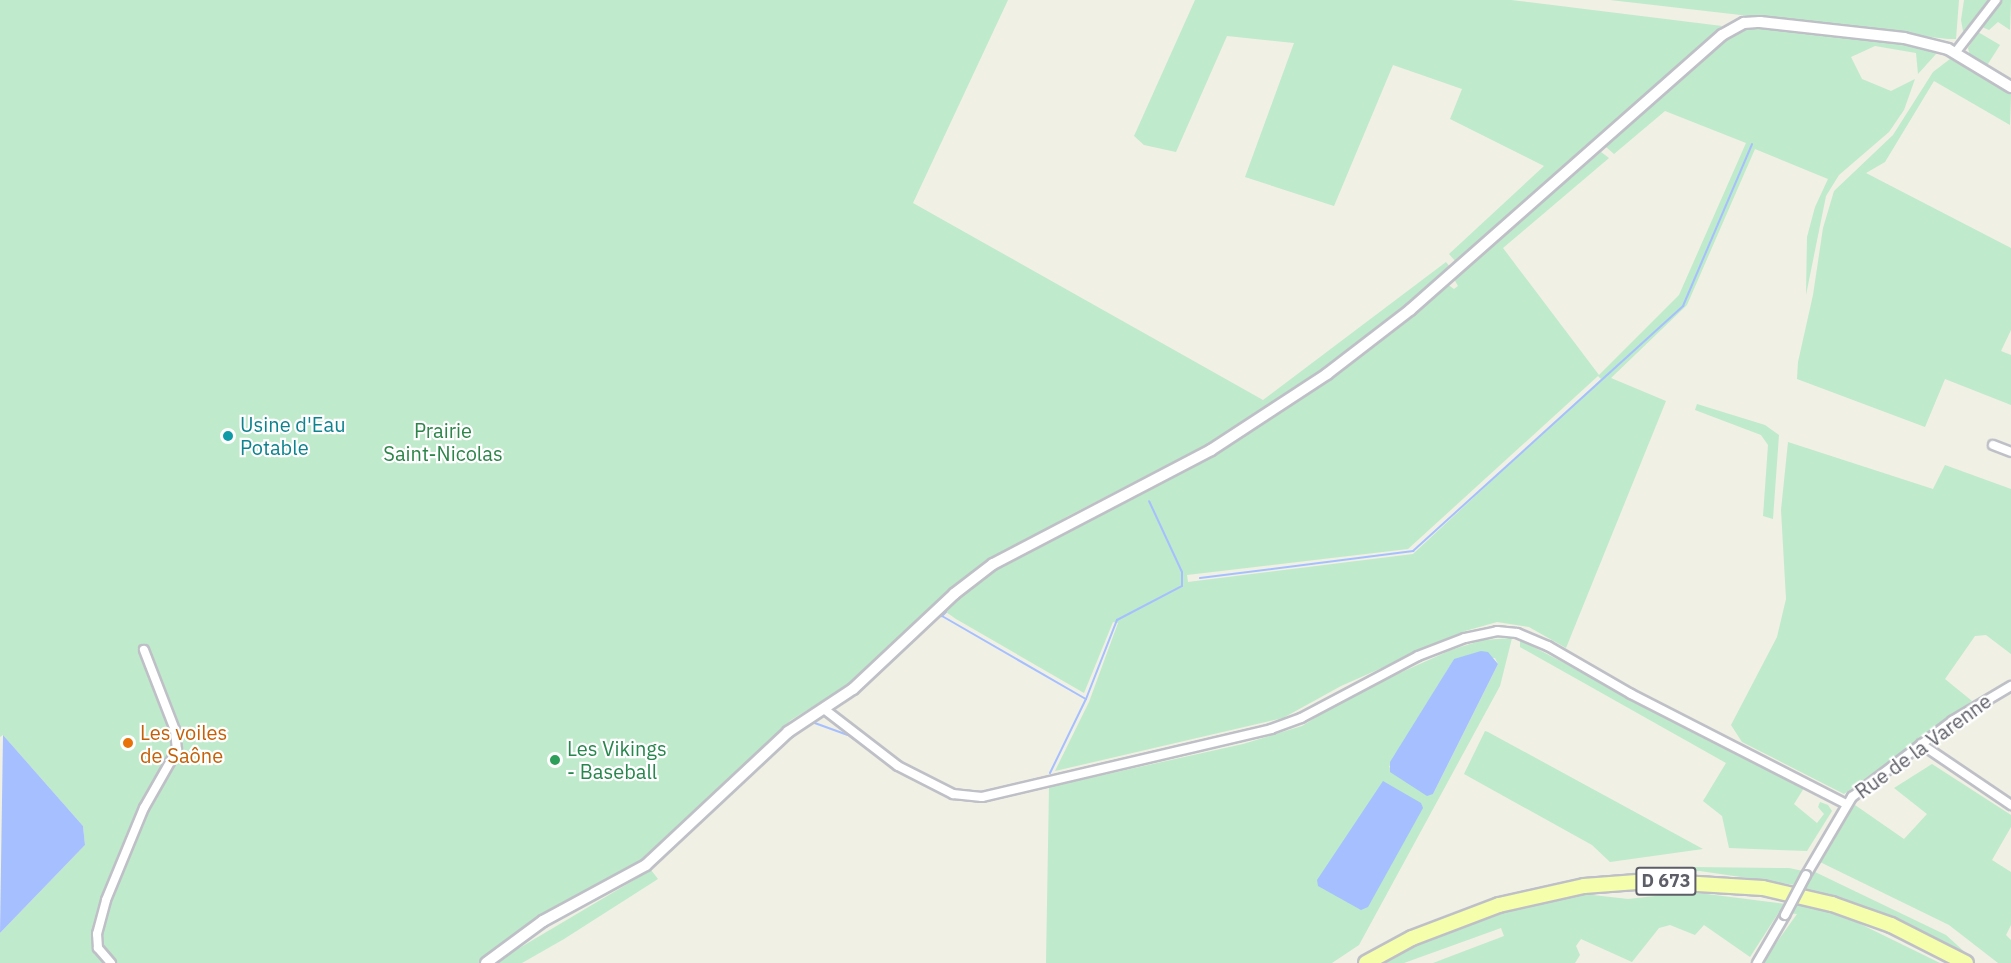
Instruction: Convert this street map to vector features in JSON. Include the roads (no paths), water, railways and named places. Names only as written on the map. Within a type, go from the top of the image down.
[{"type":"main road","name":"D 673","points":[[1366,963],[1412,938],[1499,905],[1584,886],[1650,881],[1763,888],[1832,904],[1891,925],[1966,963]]},
{"type":"street","points":[[1955,54],[1996,0]]},
{"type":"street","points":[[486,963],[543,921],[646,865],[788,732],[824,709],[868,676],[954,594],[993,564],[1211,450],[1327,374],[1419,302],[1722,34],[1744,23],[1760,22],[1904,38],[1955,54],[2011,87]]},
{"type":"street","points":[[1993,445],[2011,452]]},
{"type":"street","points":[[824,709],[898,766],[953,794],[982,796],[1271,729],[1301,718],[1418,656],[1465,638],[1507,632],[1548,646],[1631,694],[1846,804]]},
{"type":"street","points":[[111,963],[98,948],[97,934],[106,900],[144,808],[177,750],[175,730],[144,650]]},
{"type":"street","name":"Rue de la Varenne","points":[[1757,963],[1846,804],[1921,744],[1978,704],[2011,686]]},
{"type":"street","points":[[1921,744],[2011,805]]},
{"type":"water","points":[[1481,651],[1488,652],[1498,664],[1433,794],[1427,796],[1390,772],[1390,762],[1454,659]]},
{"type":"water","points":[[3,735],[83,826],[85,845],[0,933]]},
{"type":"water","points":[[1383,781],[1421,803],[1423,808],[1368,907],[1361,910],[1318,886],[1317,880]]},
{"type":"waterway","points":[[1200,578],[1413,551],[1683,306],[1752,144]]},
{"type":"waterway","points":[[1050,773],[1086,699],[1117,620],[1182,586],[1182,572],[1149,501]]},
{"type":"waterway","points":[[946,612],[942,616],[1086,699]]},
{"type":"waterway","points":[[812,722],[848,735],[906,776],[945,794]]},
{"type":"waterway","points":[[1280,730],[1291,727]]},
{"type":"waterway","points":[[654,865],[797,732]]},
{"type":"waterway","points":[[1111,771],[1266,734]]},
{"type":"waterway","points":[[953,798],[982,801]]},
{"type":"place","name":"Usine d'Eau Potable","points":[[228,436]]},
{"type":"place","name":"Les voiles de Saône","points":[[128,743]]},
{"type":"place","name":"Les Vikings - Baseball","points":[[555,760]]},
{"type":"park label","name":"Prairie Saint-Nicolas","points":[[443,442]]}]
